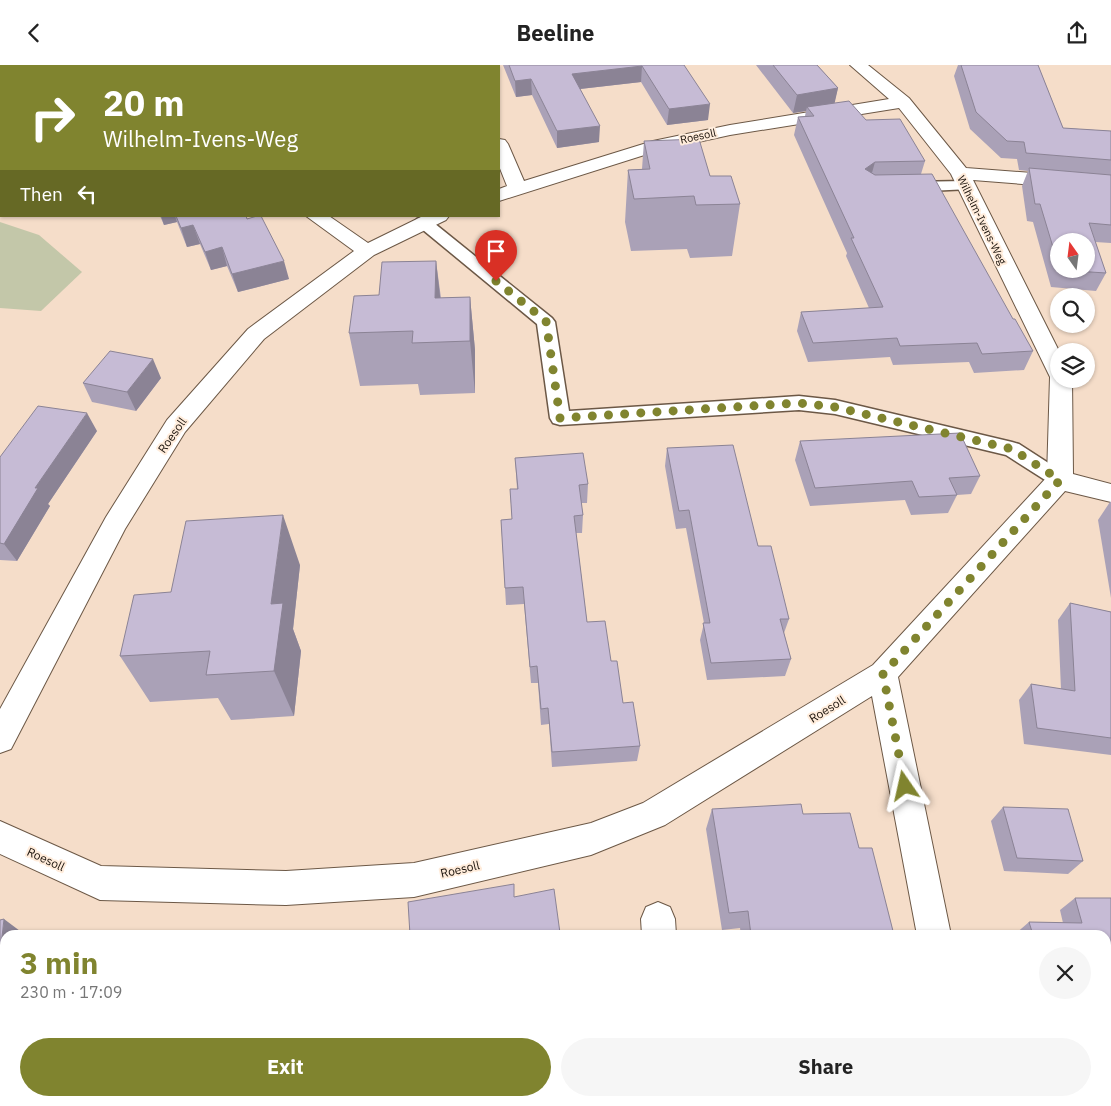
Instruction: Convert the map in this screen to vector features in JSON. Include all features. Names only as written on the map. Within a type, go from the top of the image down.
[{"type":"street","name":"Wilhelm-Ivens-Weg","points":[[858,65],[903,102],[962,180],[1050,356]]},
{"type":"street","name":"Roesoll","points":[[500,195],[653,146],[730,130],[903,102]]},
{"type":"street","points":[[500,146],[517,188]]},
{"type":"street","points":[[962,180],[1111,185]]},
{"type":"street","points":[[317,217],[367,251]]},
{"type":"street","name":"Roesoll","points":[[0,739],[115,524],[176,426],[256,334],[367,251],[431,219]]},
{"type":"street","points":[[933,930],[883,674],[1060,480],[1060,388]]},
{"type":"street","points":[[1060,480],[1111,493]]},
{"type":"street","name":"Roesoll","points":[[0,837],[100,883],[286,888],[414,880],[591,839],[654,814],[883,674]]},
{"type":"lane","points":[[889,187],[962,180]]},
{"type":"lane","points":[[431,219],[546,321],[560,418],[799,403],[835,407],[1012,449],[1060,480]]},
{"type":"green space","points":[[0,222],[39,235],[82,272],[41,311],[0,308]]},
{"type":"building","points":[[509,65],[684,65],[710,104],[669,109],[642,66],[572,74],[600,126],[557,131],[531,79],[515,81]]},
{"type":"building","points":[[773,65],[817,65],[838,88],[797,95]]},
{"type":"building","points":[[961,65],[1038,65],[1063,128],[1111,131],[1111,160],[1026,153],[1024,142],[1007,141],[976,112]]},
{"type":"building","points":[[849,101],[866,120],[900,119],[925,161],[875,162],[865,169],[875,175],[932,174],[1013,319],[1015,319],[1033,351],[982,354],[977,343],[900,346],[897,338],[813,343],[801,312],[883,307],[851,238],[854,238],[798,117],[814,116],[807,107]]},
{"type":"building","points":[[699,139],[710,176],[731,176],[740,204],[696,205],[694,196],[634,199],[628,170],[650,169],[644,141]]},
{"type":"building","points":[[1029,168],[1111,175],[1111,225],[1089,223],[1092,233],[1050,233],[1050,237],[1040,204],[1035,204]]},
{"type":"building","points":[[176,217],[246,217],[247,219],[262,217],[284,261],[232,274],[222,247],[205,252],[193,225],[181,228]]},
{"type":"building","points":[[1095,241],[1106,273],[1095,272]]},
{"type":"building","points":[[436,261],[435,298],[470,297],[470,341],[412,343],[413,331],[349,333],[354,296],[379,295],[382,262]]},
{"type":"building","points":[[110,351],[153,359],[127,392],[83,383]]},
{"type":"building","points":[[38,406],[87,413],[35,488],[38,488],[4,544],[0,543],[0,457]]},
{"type":"building","points":[[960,433],[980,476],[949,478],[957,495],[919,497],[912,481],[815,488],[800,441]]},
{"type":"building","points":[[733,445],[758,546],[771,546],[789,619],[780,619],[791,659],[711,663],[703,623],[710,623],[689,510],[679,511],[667,448]]},
{"type":"building","points":[[583,453],[588,484],[579,485],[583,515],[574,516],[587,622],[605,621],[611,661],[617,661],[623,703],[633,702],[640,746],[552,752],[548,708],[541,709],[537,666],[530,667],[523,587],[505,588],[501,520],[512,519],[510,489],[518,489],[515,458]]},
{"type":"building","points":[[283,515],[271,604],[283,603],[274,671],[206,675],[210,651],[120,656],[134,595],[171,592],[186,521]]},
{"type":"building","points":[[1070,603],[1111,612],[1111,738],[1037,728],[1031,684],[1075,691]]},
{"type":"building","points":[[801,804],[803,814],[850,813],[859,848],[872,848],[893,930],[750,930],[748,911],[729,913],[712,809]]},
{"type":"building","points":[[1003,807],[1068,809],[1083,861],[1017,858]]},
{"type":"building","points":[[514,884],[514,897],[554,889],[560,930],[410,930],[408,902]]},
{"type":"building","points":[[1075,898],[1111,898],[1111,930],[1031,930],[1029,922],[1082,923]]},
{"type":"building","points":[[4,919],[3,930],[0,930],[0,920]]},
{"type":"route","points":[[496,281],[546,321],[560,418],[799,403],[835,407],[1012,449],[1060,480],[883,674],[905,786]]}]
